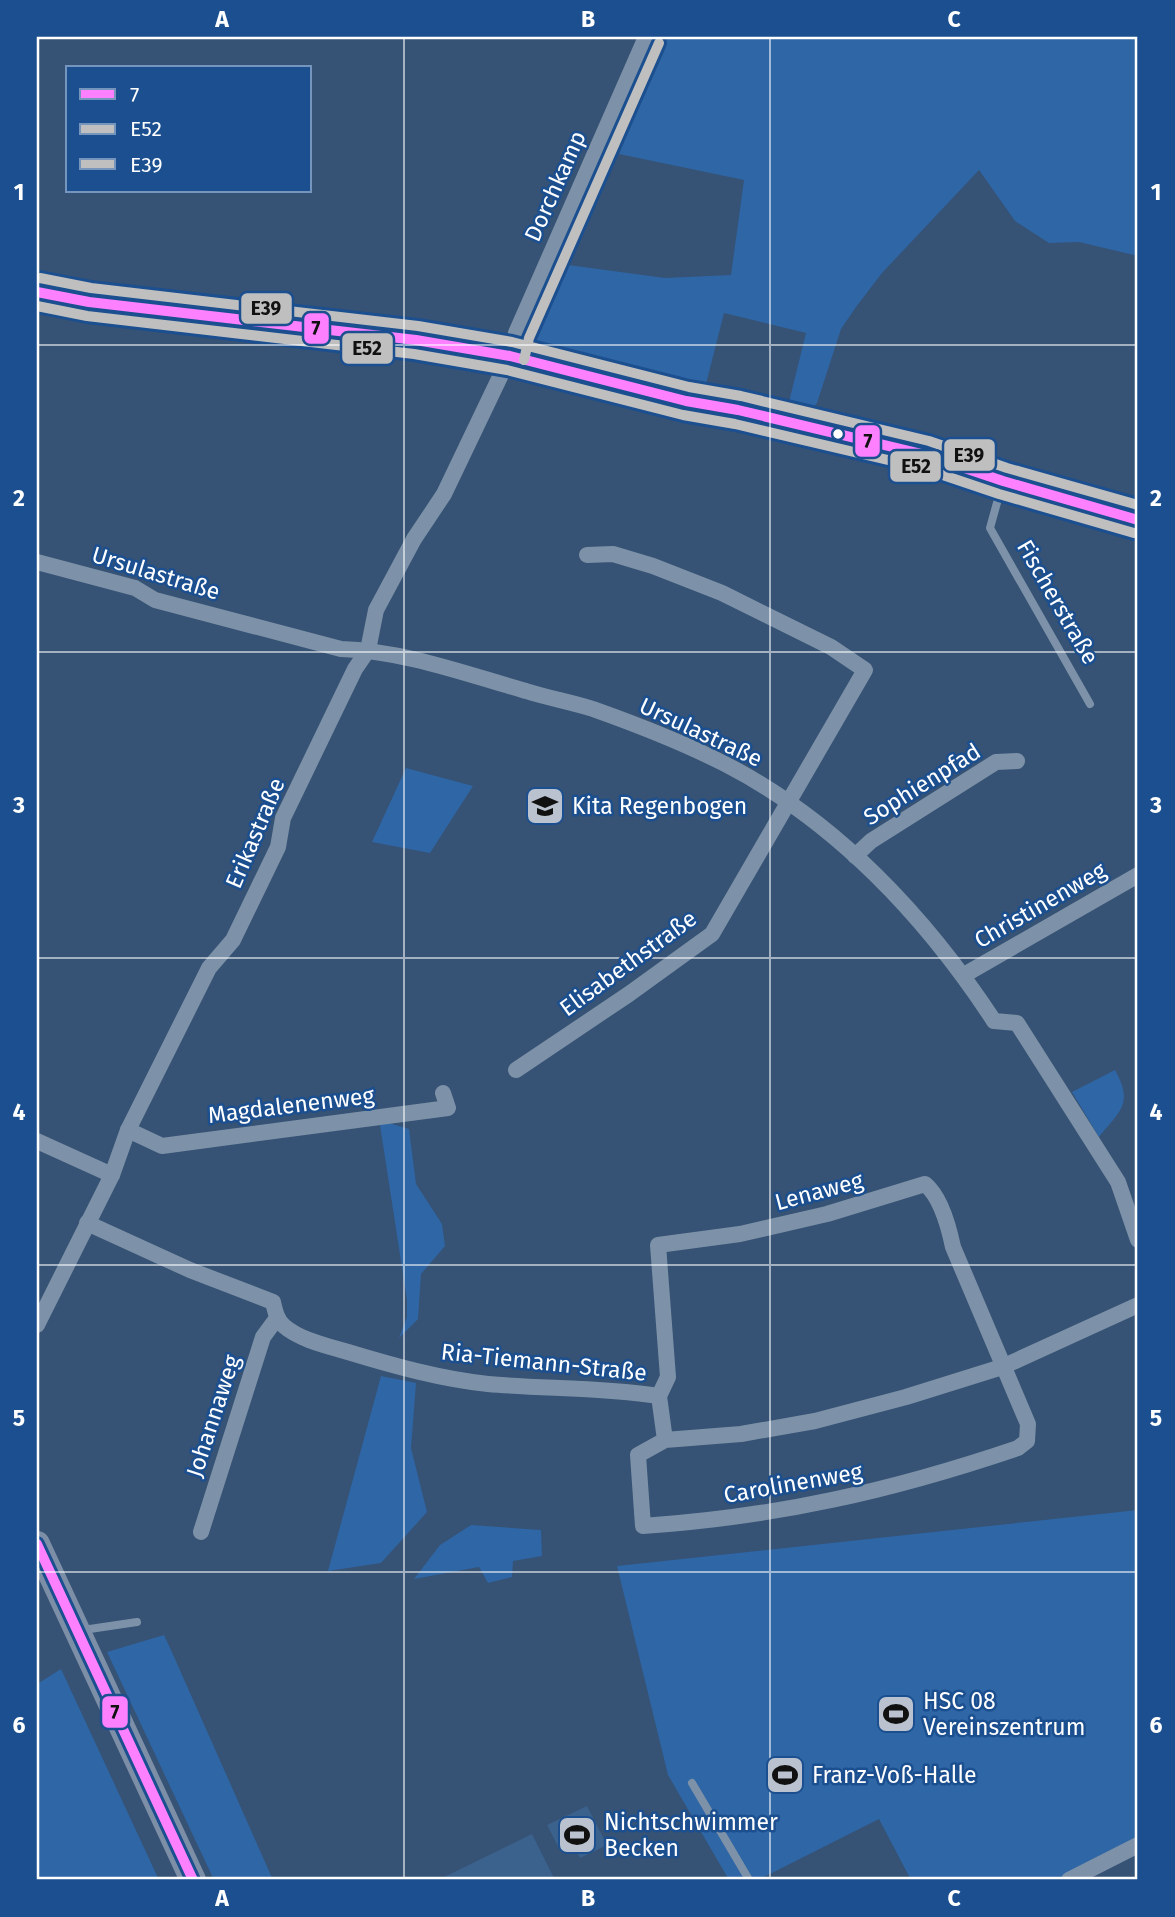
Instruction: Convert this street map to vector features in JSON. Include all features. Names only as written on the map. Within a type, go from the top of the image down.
[{"type":"main road","points":[[37,1544],[193,1880]]},
{"type":"street","name":"Dorchkamp","points":[[510,356],[516,333],[646,37]]},
{"type":"street","points":[[37,292],[89,302],[416,340],[510,356],[686,401],[838,432],[926,455],[1003,481],[1138,520]]},
{"type":"street","name":"Erikastraße","points":[[37,1325],[112,1175],[128,1130],[209,968],[233,940],[278,848],[283,818],[355,669],[368,650],[376,610],[414,538],[444,494],[510,356]]},
{"type":"street","name":"Elisabethstraße","points":[[516,1070],[712,934],[865,670],[831,647],[722,593],[653,566],[613,554],[587,555]]},
{"type":"street","name":"Ursulastraße","points":[[37,562],[135,588],[155,600],[341,649],[368,650],[489,679],[590,709],[669,738],[715,759],[788,802],[855,856],[925,927],[964,975],[994,1021],[1017,1023],[1118,1182],[1138,1240]]},
{"type":"street","name":"Sophienpfad","points":[[855,856],[871,841],[996,762],[1017,761]]},
{"type":"street","name":"Christinenweg","points":[[964,975],[1138,875]]},
{"type":"street","name":"Magdalenenweg","points":[[128,1130],[162,1146],[447,1108],[443,1093]]},
{"type":"street","points":[[37,1141],[112,1175]]},
{"type":"street","name":"Lenaweg","points":[[665,1440],[659,1396],[668,1377],[658,1245],[740,1234],[827,1214],[925,1184],[932,1189],[1002,1367],[1028,1424]]},
{"type":"street","name":"Ria-Tiemann-Straße","points":[[87,1223],[190,1270],[272,1302],[277,1318],[284,1327],[314,1342],[428,1374],[488,1384],[602,1389],[659,1396]]},
{"type":"street","points":[[665,1440],[741,1434],[816,1421],[906,1397],[1002,1367],[1138,1305]]},
{"type":"street","name":"Johannaweg","points":[[201,1532],[263,1337],[277,1318]]},
{"type":"street","name":"Carolinenweg","points":[[665,1440],[638,1455],[643,1526],[775,1512],[875,1492],[942,1474],[1018,1448],[1027,1441],[1028,1424]]},
{"type":"street","points":[[1069,1880],[1138,1845]]},
{"type":"lane","name":"Fischerstraße","points":[[1003,481],[990,528],[1090,704]]},
{"type":"lane","points":[[77,1631],[137,1622]]},
{"type":"lane","points":[[692,1783],[748,1878]]},
{"type":"shaded area","points":[[667,37],[1138,37],[1138,256],[1079,242],[1049,243],[1015,221],[979,170],[882,273],[856,307],[841,329],[817,403],[810,411],[788,406],[806,333],[724,313],[705,388],[541,347],[534,338],[533,326],[561,264],[665,278],[731,275],[744,180],[619,154]]},
{"type":"shaded area","points":[[406,768],[473,786],[430,853],[372,842]]},
{"type":"shaded area","points":[[1115,1070],[1121,1082],[1124,1099],[1118,1113],[1099,1137],[1072,1092]]},
{"type":"shaded area","points":[[389,1123],[409,1129],[416,1184],[442,1224],[445,1246],[421,1274],[418,1319],[399,1338],[407,1317],[407,1300],[380,1125]]},
{"type":"shaded area","points":[[381,1376],[416,1383],[411,1448],[427,1512],[381,1563],[328,1571]]},
{"type":"shaded area","name":"HSC 08 Vereinszentrum","points":[[1138,1510],[1138,1841],[1060,1880],[911,1880],[879,1819],[758,1880],[729,1880],[668,1775],[617,1566]]},
{"type":"shaded area","points":[[471,1525],[541,1530],[542,1556],[513,1561],[512,1577],[488,1583],[479,1567],[414,1579],[440,1545]]},
{"type":"shaded area","points":[[164,1635],[273,1880],[214,1880],[107,1652]]},
{"type":"shaded area","points":[[61,1669],[159,1880],[37,1880],[37,1684]]},
{"type":"shaded area","name":"Nichtschwimmer Becken","points":[[587,1806],[607,1845],[580,1858],[574,1846],[561,1852],[547,1825]]},
{"type":"shaded area","points":[[532,1834],[555,1880],[438,1880]]},
{"type":"transit line","name":"E52","points":[[524,360],[529,338],[659,43]]},
{"type":"transit line","name":"E39","points":[[40,278],[91,288],[418,326],[512,342],[689,387],[741,396],[929,441],[1007,468],[1138,505]]},
{"type":"transit line","name":"7","points":[[37,292],[89,302],[416,340],[510,356],[686,401],[738,410],[926,455],[1003,481],[1138,520]]},
{"type":"transit line","name":"E52","points":[[37,306],[87,316],[414,354],[507,370],[683,415],[735,424],[922,468],[999,494],[1134,533]]},
{"type":"transit line","name":"7","points":[[37,1544],[193,1880]]},
{"type":"place","name":"Kita Regenbogen","points":[[545,806]]},
{"type":"place","name":"HSC 08 Vereinszentrum","points":[[896,1714]]},
{"type":"place","name":"Franz-Voß-Halle","points":[[785,1775]]},
{"type":"place","name":"Nichtschwimmer Becken","points":[[577,1835]]}]
